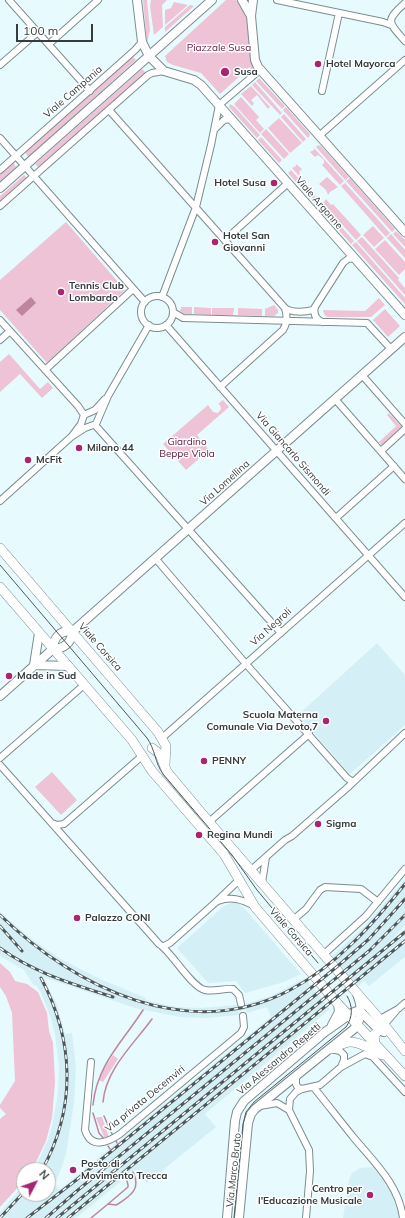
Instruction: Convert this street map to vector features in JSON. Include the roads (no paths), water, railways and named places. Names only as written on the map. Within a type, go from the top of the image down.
[{"type":"main road","name":"Viale Corsica","points":[[0,548],[162,738],[166,748],[165,767]]},
{"type":"main road","points":[[0,587],[132,740],[152,771],[224,854],[255,907]]},
{"type":"main road","name":"Via Negroli","points":[[142,756],[162,738]]},
{"type":"main road","points":[[152,748],[160,754],[167,772],[209,822]]},
{"type":"main road","name":"Viale Corsica","points":[[209,822],[405,1051]]},
{"type":"main road","points":[[238,880],[250,871]]},
{"type":"main road","name":"Viale Corsica","points":[[255,907],[338,1004],[402,1073]]},
{"type":"main road","points":[[375,1043],[374,1035],[381,1024]]},
{"type":"main road","points":[[331,1049],[347,1042],[358,1043],[379,1053],[402,1073]]},
{"type":"street","points":[[9,0],[90,90]]},
{"type":"street","points":[[49,44],[98,0]]},
{"type":"street","points":[[133,0],[137,4],[142,42],[149,56],[164,71]]},
{"type":"street","points":[[0,188],[212,0]]},
{"type":"street","points":[[242,0],[251,16]]},
{"type":"street","points":[[253,0],[251,16],[255,60],[260,70],[405,232]]},
{"type":"street","points":[[277,0],[383,22],[391,25],[405,41]]},
{"type":"street","points":[[391,25],[391,16],[405,3]]},
{"type":"street","points":[[322,91],[339,13]]},
{"type":"street","points":[[0,65],[38,32]]},
{"type":"street","name":"Viale Campania","points":[[0,170],[135,50],[142,42]]},
{"type":"street","points":[[319,136],[405,60]]},
{"type":"street","points":[[162,297],[196,207],[219,105],[260,70]]},
{"type":"street","points":[[0,206],[152,73],[164,71],[197,81],[219,105]]},
{"type":"street","name":"Viale Argonne","points":[[219,105],[405,315]]},
{"type":"street","points":[[109,110],[285,308],[290,311],[312,310],[343,263],[348,259],[355,258]]},
{"type":"street","points":[[214,130],[224,120],[231,119]]},
{"type":"street","points":[[0,138],[145,302]]},
{"type":"street","points":[[225,240],[288,183]]},
{"type":"street","points":[[46,370],[133,289]]},
{"type":"street","points":[[154,297],[162,297],[171,304],[173,312],[171,320],[166,325],[156,328],[144,321],[142,308],[145,302],[154,297]]},
{"type":"street","points":[[315,307],[314,312],[316,317],[322,322]]},
{"type":"street","points":[[220,387],[283,330],[286,321],[285,308]]},
{"type":"street","points":[[173,312],[183,318],[367,323],[391,349]]},
{"type":"street","points":[[0,320],[78,406],[85,424],[94,424],[281,633]]},
{"type":"street","points":[[0,501],[71,437],[94,424],[108,396],[149,325]]},
{"type":"street","name":"Via Giancarlo Sismondi","points":[[166,325],[405,597]]},
{"type":"street","points":[[0,340],[10,331]]},
{"type":"street","name":"Via Lomellina","points":[[72,632],[64,632],[58,635],[54,641],[53,648],[61,648],[66,645],[70,640],[72,632],[405,337]]},
{"type":"street","points":[[362,375],[405,424]]},
{"type":"street","points":[[71,437],[87,412],[92,412],[108,396]]},
{"type":"street","points":[[335,399],[405,478]]},
{"type":"street","points":[[92,412],[96,414],[94,424]]},
{"type":"street","points":[[381,451],[405,429]]},
{"type":"street","points":[[336,518],[394,466]]},
{"type":"street","name":"Via Negroli","points":[[162,738],[405,523]]},
{"type":"street","points":[[155,558],[246,664],[353,782]]},
{"type":"street","points":[[34,665],[39,633]]},
{"type":"street","points":[[0,696],[53,648]]},
{"type":"street","points":[[34,665],[68,666]]},
{"type":"street","points":[[0,758],[84,685]]},
{"type":"street","points":[[250,871],[353,782],[405,733]]},
{"type":"street","points":[[209,822],[309,734]]},
{"type":"street","points":[[64,836],[62,830],[64,824],[142,756]]},
{"type":"street","points":[[0,764],[159,944],[164,946],[168,953],[199,988],[209,990],[233,989],[239,995],[241,1004]]},
{"type":"street","points":[[51,822],[57,825],[64,824]]},
{"type":"street","points":[[262,885],[263,868],[267,856]]},
{"type":"street","points":[[323,955],[358,924],[405,868]]},
{"type":"street","points":[[164,946],[170,943],[216,902],[238,880]]},
{"type":"street","name":"Viale Corsica","points":[[293,920],[306,909],[324,887],[361,889],[378,902]]},
{"type":"street","name":"Viale Corsica","points":[[216,902],[224,899],[237,898],[255,907]]},
{"type":"street","points":[[260,1106],[331,1049],[358,1025],[361,1012],[360,1001],[355,992]]},
{"type":"street","points":[[349,1015],[355,1011],[361,1012],[381,1024],[405,1003]]},
{"type":"street","points":[[325,1032],[333,1024],[337,1017],[339,1009],[338,1004]]},
{"type":"street","name":"Via Alessandro Repetti","points":[[235,1126],[237,1112],[247,1098],[325,1032],[349,1015]]},
{"type":"street","name":"Via privata Decemviri","points":[[91,1062],[85,1130],[93,1141],[99,1143],[105,1142],[120,1134],[238,1035],[244,1028],[243,1018]]},
{"type":"street","points":[[331,1049],[340,1051],[344,1054],[344,1060],[341,1067]]},
{"type":"street","points":[[299,1074],[296,1078],[298,1088],[320,1085],[341,1067],[362,1055],[369,1055],[376,1060],[405,1092]]},
{"type":"street","points":[[311,1087],[315,1089],[385,1176],[397,1194],[403,1218]]},
{"type":"street","points":[[302,1088],[292,1096],[289,1103],[289,1110],[309,1150],[310,1171],[306,1218]]},
{"type":"street","points":[[260,1106],[277,1104],[289,1110]]},
{"type":"street","name":"Via Marco Bruto","points":[[239,1218],[248,1123],[251,1114],[260,1106]]},
{"type":"street","name":"Via Marco Bruto","points":[[227,1218],[235,1126]]},
{"type":"waterway","points":[[93,1105],[95,1090],[105,1066],[143,1010]]},
{"type":"waterway","points":[[103,1102],[105,1090],[115,1068],[152,1019]]},
{"type":"waterway","points":[[93,1113],[99,1133],[105,1140]]},
{"type":"waterway","points":[[104,1116],[113,1136]]},
{"type":"waterway","points":[[91,1218],[108,1204],[116,1205],[134,1191],[136,1182],[133,1172]]},
{"type":"waterway","points":[[108,1204],[128,1187],[126,1177]]},
{"type":"tunnel","points":[[241,1004],[243,1016]]},
{"type":"tram line","points":[[0,565],[147,738],[163,774],[232,855],[257,890],[318,963]]},
{"type":"tram line","points":[[234,1218],[243,1124],[246,1112],[254,1102],[346,1027],[351,1015],[350,1004],[347,996]]},
{"type":"railway","points":[[0,915],[30,941],[63,965],[98,985],[135,1000],[174,1009],[213,1011],[252,1005],[290,990],[307,980],[323,969],[353,943],[367,929],[405,884]]},
{"type":"railway","points":[[27,1218],[75,1181],[339,965],[369,939],[405,899]]},
{"type":"railway","points":[[46,1218],[369,951],[405,915]]},
{"type":"railway","points":[[0,926],[22,951]]},
{"type":"railway","points":[[57,1218],[405,932]]},
{"type":"railway","points":[[68,1218],[405,941]]},
{"type":"railway","points":[[0,948],[13,957],[40,971],[113,997]]},
{"type":"railway","points":[[41,978],[52,1001],[60,1025],[65,1049],[67,1074],[66,1098],[61,1122],[46,1162]]},
{"type":"railway","points":[[0,1218],[16,1201]]},
{"type":"place","name":"Hotel Mayorca","points":[[318,64]]},
{"type":"place","name":"Susa","points":[[225,72]]},
{"type":"place","name":"Hotel Susa","points":[[274,183]]},
{"type":"place","name":"Hotel San Giovanni","points":[[215,242]]},
{"type":"place","name":"Tennis Club Lombardo","points":[[61,292]]},
{"type":"place","name":"Milano 44","points":[[79,448]]},
{"type":"place","name":"McFit","points":[[28,460]]},
{"type":"place","name":"Made in Sud","points":[[9,676]]},
{"type":"place","name":"Scuola Materna Comunale Via Devoto,7","points":[[326,721]]},
{"type":"place","name":"PENNY","points":[[204,761]]},
{"type":"place","name":"Sigma","points":[[318,824]]},
{"type":"place","name":"Regina Mundi","points":[[199,835]]},
{"type":"place","name":"Palazzo CONI","points":[[77,918]]},
{"type":"place","name":"Posto di Movimento Trecca","points":[[73,1170]]},
{"type":"place","name":"Centro per l'Educazione Musicale","points":[[370,1195]]},
{"type":"park label","name":"Piazzale Susa","points":[[219,48]]},
{"type":"park label","name":"Giardino Beppe Viola","points":[[187,448]]}]
